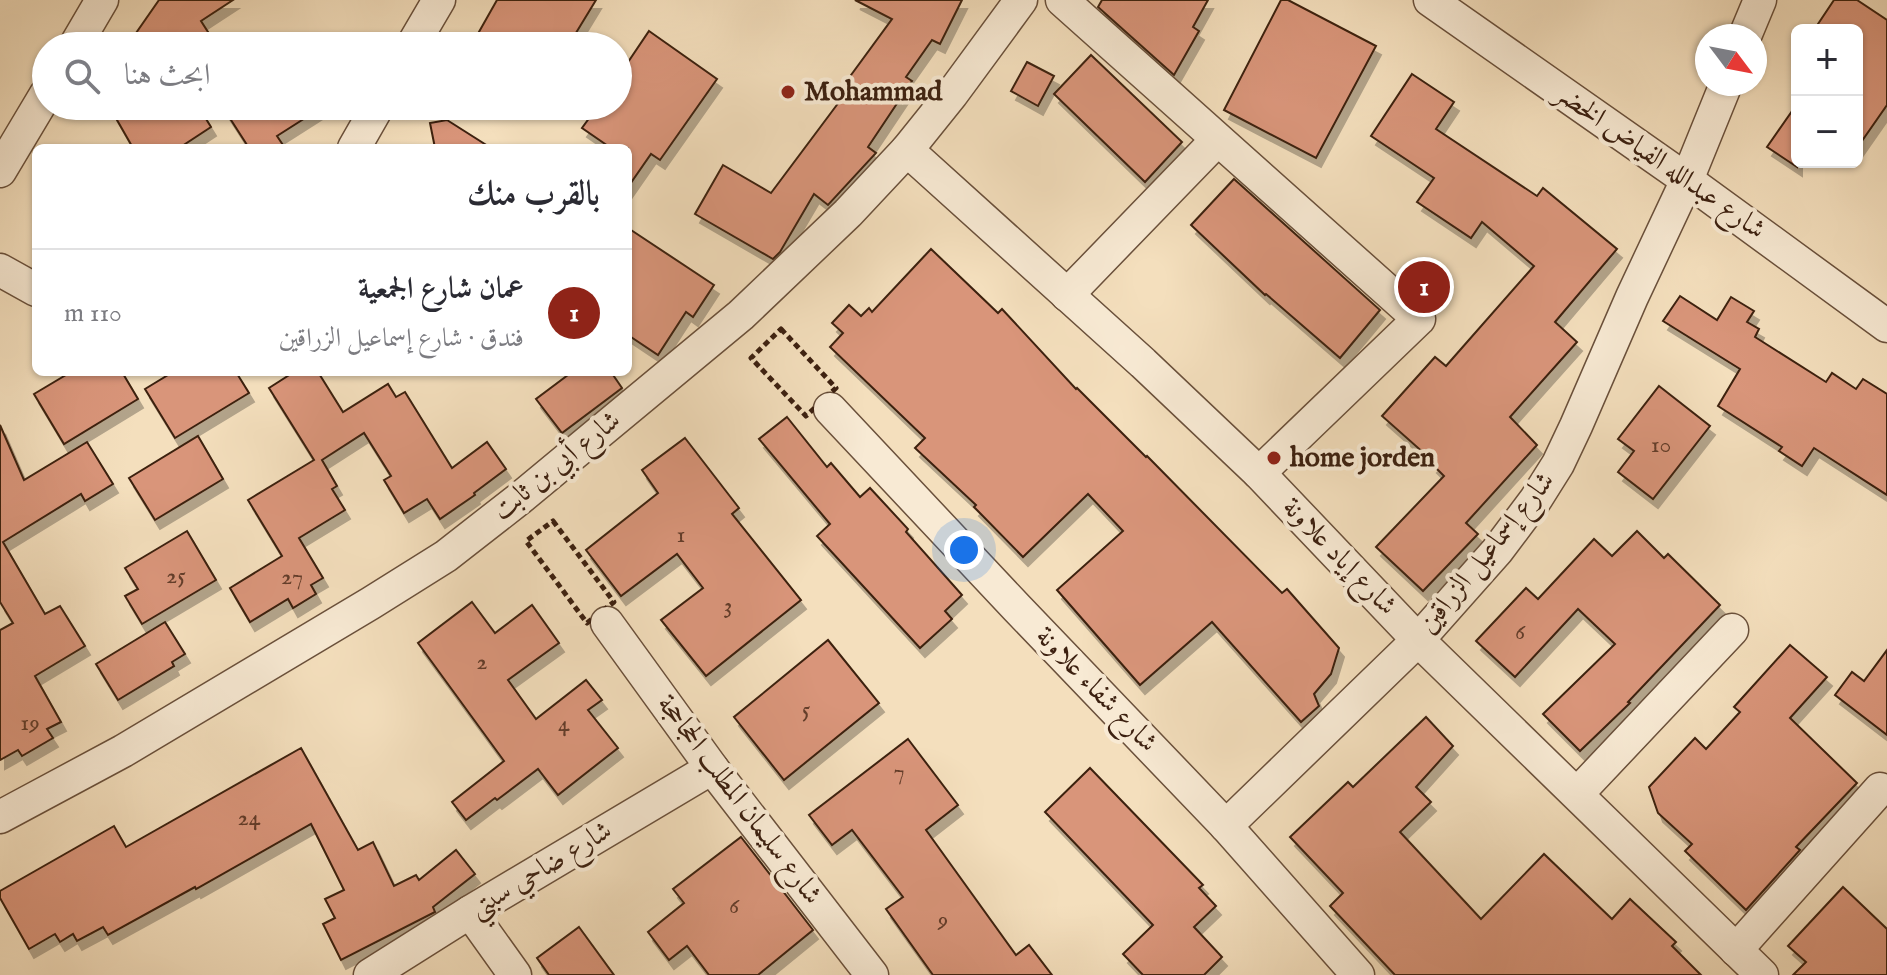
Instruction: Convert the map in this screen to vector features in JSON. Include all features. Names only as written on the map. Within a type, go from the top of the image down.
[{"type":"street","points":[[83,32],[102,0]]},
{"type":"street","points":[[420,32],[439,0]]},
{"type":"street","name":"شارع أبي بن ثابت","points":[[0,817],[123,751],[371,603],[446,556],[519,499],[741,315],[848,213],[907,150],[1021,0]]},
{"type":"street","points":[[1062,0],[1419,319],[1259,473]]},
{"type":"street","name":"شارع عبدالله الفياض الخضر","points":[[1430,0],[1687,180],[1887,326]]},
{"type":"street","points":[[1750,24],[1760,0]]},
{"type":"street","name":"شارع إسماعيل الزراقين","points":[[1226,826],[1418,640],[1497,551],[1536,499],[1558,464],[1600,373],[1721,96]]},
{"type":"street","points":[[0,171],[32,117]]},
{"type":"street","points":[[356,144],[370,120]]},
{"type":"street","points":[[1067,295],[1217,140]]},
{"type":"street","name":"شارع إياد علاونة","points":[[907,150],[1143,363],[1259,473],[1418,640],[1762,975]]},
{"type":"street","points":[[0,270],[32,288]]},
{"type":"street","name":"شارع شفاء علاونة","points":[[819,400],[1226,826],[1358,975]]},
{"type":"street","name":"شارع سليمان المطلب الحجاحجة","points":[[599,612],[712,768],[872,975]]},
{"type":"street","points":[[1578,793],[1732,630]]},
{"type":"street","name":"شارع ضاحي سبتي","points":[[370,975],[712,768]]},
{"type":"street","points":[[1736,950],[1880,789]]},
{"type":"street","points":[[470,912],[515,975]]},
{"type":"path","points":[[781,329],[819,400],[751,358],[781,329]]},
{"type":"path","points":[[553,521],[599,612],[526,541],[553,521]]},
{"type":"building","points":[[159,0],[233,0],[201,21],[208,32],[137,32]]},
{"type":"building","points":[[497,0],[596,0],[577,32],[479,32]]},
{"type":"building","points":[[855,0],[962,0],[940,44],[932,40],[906,77],[912,81],[868,147],[876,153],[828,205],[814,194],[773,259],[695,214],[723,165],[771,193],[848,90],[843,86],[892,19]]},
{"type":"building","points":[[1102,0],[1208,0],[1193,27],[1199,31],[1174,75],[1098,7]]},
{"type":"building","points":[[1281,0],[1288,0],[1376,46],[1316,158],[1224,110]]},
{"type":"building","points":[[1834,0],[1857,0],[1887,20],[1887,105],[1863,139],[1863,24],[1818,24]]},
{"type":"building","points":[[649,31],[717,79],[660,160],[651,154],[632,181],[632,144],[605,144],[582,128],[588,120],[632,120],[632,56]]},
{"type":"building","points":[[1091,55],[1182,142],[1145,182],[1054,94]]},
{"type":"building","points":[[1027,62],[1054,76],[1038,106],[1011,91]]},
{"type":"building","points":[[1412,74],[1454,102],[1436,129],[1537,196],[1543,188],[1617,249],[1555,322],[1577,342],[1510,417],[1537,445],[1466,523],[1478,534],[1423,591],[1376,547],[1444,476],[1432,464],[1434,462],[1382,416],[1435,357],[1446,366],[1534,266],[1482,222],[1471,238],[1417,202],[1434,178],[1371,136]]},
{"type":"building","points":[[1791,113],[1791,163],[1767,147]]},
{"type":"building","points":[[117,120],[207,120],[211,127],[185,144],[131,144]]},
{"type":"building","points":[[231,120],[302,120],[277,136],[282,144],[246,144]]},
{"type":"building","points":[[447,120],[485,144],[434,144],[430,123]]},
{"type":"building","points":[[1234,179],[1380,310],[1340,358],[1265,295],[1191,225]]},
{"type":"building","points":[[632,231],[714,285],[693,317],[686,312],[658,355],[632,338]]},
{"type":"building","points":[[931,249],[998,313],[1002,309],[1076,389],[1282,593],[1287,589],[1339,648],[1331,674],[1314,694],[1319,706],[1301,722],[1212,622],[1140,685],[1057,590],[1123,531],[1088,494],[1023,557],[974,507],[976,505],[915,448],[925,438],[830,347],[843,333],[832,323],[849,305],[861,316],[869,308],[872,312]]},
{"type":"building","points":[[1680,296],[1717,320],[1731,297],[1754,311],[1747,322],[1759,329],[1755,337],[1826,382],[1832,373],[1856,389],[1863,379],[1887,394],[1887,495],[1814,448],[1802,466],[1779,451],[1782,447],[1718,406],[1740,369],[1663,321]]},
{"type":"building","points":[[64,376],[124,376],[138,399],[64,444],[34,394]]},
{"type":"building","points":[[166,376],[238,376],[249,393],[175,438],[145,389]]},
{"type":"building","points":[[288,376],[320,376],[343,412],[388,384],[396,397],[405,392],[452,468],[487,442],[506,469],[440,519],[427,499],[404,513],[384,480],[391,476],[364,433],[322,460],[337,486],[332,489],[345,510],[299,538],[323,578],[311,585],[316,594],[293,608],[288,599],[250,622],[230,588],[282,556],[248,500],[314,460],[269,388]]},
{"type":"building","points":[[567,376],[614,376],[622,388],[562,433],[536,399]]},
{"type":"building","points":[[1659,386],[1710,426],[1653,499],[1618,472],[1634,451],[1618,439]]},
{"type":"building","points":[[787,417],[827,467],[831,463],[860,497],[870,488],[962,595],[945,611],[952,619],[920,648],[817,536],[830,524],[759,439]]},
{"type":"building","points":[[0,425],[24,480],[87,442],[113,484],[85,501],[81,494],[3,542],[45,614],[60,606],[85,646],[35,676],[61,722],[47,729],[53,738],[22,756],[18,750],[0,760],[0,630],[13,623],[0,602]]},
{"type":"building","points":[[198,436],[223,479],[155,520],[129,478]]},
{"type":"building","points":[[685,438],[739,508],[732,514],[801,600],[706,676],[661,620],[703,588],[677,554],[621,596],[586,550],[658,493],[642,470]]},
{"type":"building","points":[[187,531],[216,580],[142,624],[125,596],[138,589],[125,568]]},
{"type":"building","points":[[1637,531],[1664,558],[1668,554],[1720,605],[1630,703],[1580,751],[1543,714],[1615,644],[1578,609],[1515,677],[1476,641],[1526,588],[1538,599],[1594,539],[1612,556]]},
{"type":"building","points":[[472,602],[495,633],[532,605],[559,643],[508,680],[536,719],[586,680],[602,700],[588,710],[618,748],[558,795],[538,769],[466,820],[452,802],[504,761],[418,643]]},
{"type":"building","points":[[165,622],[185,654],[172,662],[174,666],[118,700],[96,664]]},
{"type":"building","points":[[828,640],[879,703],[784,780],[734,717]]},
{"type":"building","points":[[1790,645],[1827,677],[1790,718],[1857,783],[1796,847],[1800,850],[1746,910],[1685,851],[1692,844],[1658,813],[1649,787],[1695,738],[1706,749],[1740,712],[1734,707]]},
{"type":"building","points":[[1887,650],[1887,735],[1835,695],[1852,672],[1864,681]]},
{"type":"building","points":[[1426,717],[1453,746],[1416,787],[1431,802],[1400,832],[1481,919],[1544,854],[1612,919],[1630,899],[1676,942],[1672,946],[1701,975],[1395,975],[1330,906],[1343,893],[1290,837],[1348,782],[1353,787]]},
{"type":"building","points":[[908,739],[958,805],[926,830],[1016,955],[1029,945],[1052,975],[933,975],[886,909],[903,897],[852,830],[832,845],[809,815]]},
{"type":"building","points":[[301,748],[358,850],[373,842],[394,886],[416,875],[419,880],[456,850],[475,874],[433,907],[435,912],[341,960],[323,924],[335,918],[325,899],[344,890],[311,824],[108,935],[103,927],[77,941],[73,934],[60,942],[55,934],[29,949],[0,898],[0,891],[114,826],[126,847]]},
{"type":"building","points":[[1090,768],[1203,885],[1199,888],[1216,906],[1194,927],[1222,957],[1204,975],[1143,975],[1123,954],[1153,925],[1045,812]]},
{"type":"building","points":[[741,837],[813,930],[758,975],[709,975],[687,946],[669,960],[648,932],[684,903],[673,889]]},
{"type":"building","points":[[1843,887],[1887,929],[1887,975],[1793,975],[1806,962],[1788,946]]},
{"type":"building","points":[[579,927],[614,975],[549,975],[537,958]]},
{"type":"place","name":"Mohammad","points":[[788,92]]},
{"type":"place","name":"عمان شارع الجمعية","points":[[1424,287]]},
{"type":"place","name":"home jorden","points":[[1274,458]]}]
